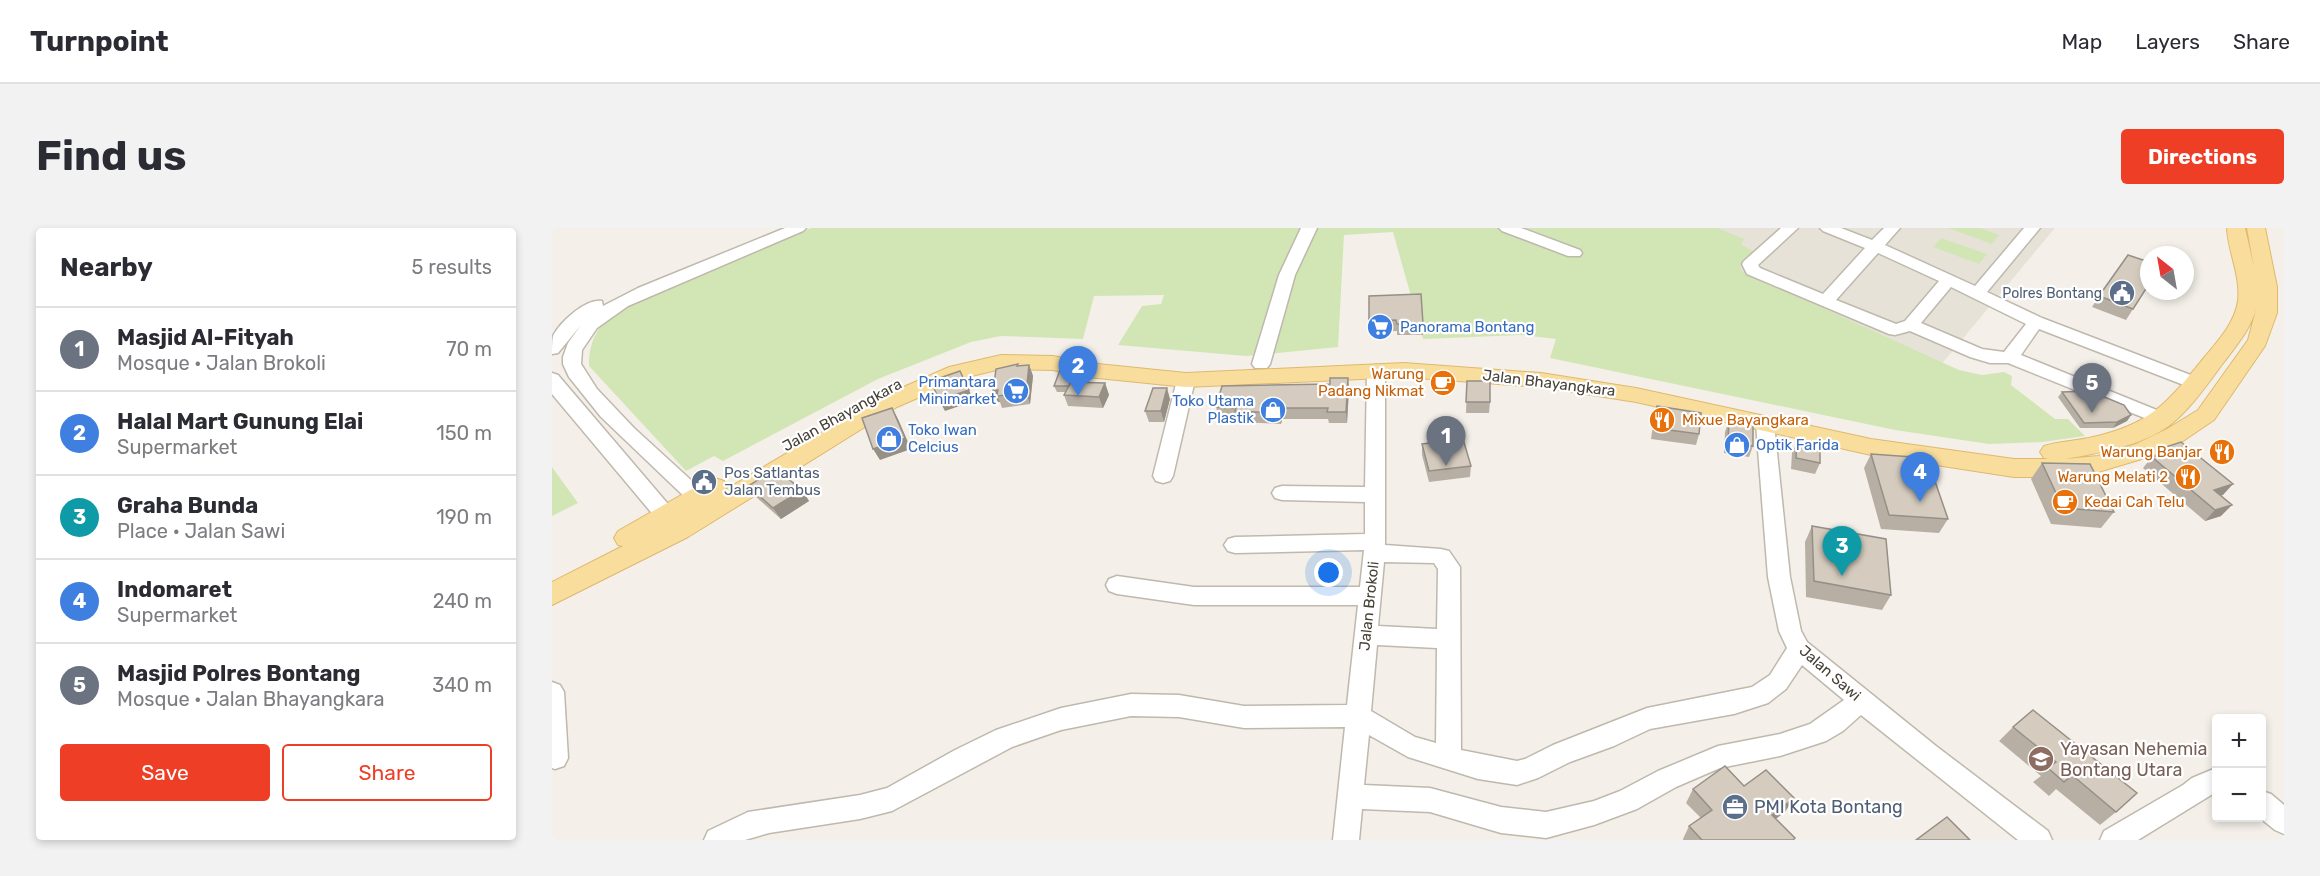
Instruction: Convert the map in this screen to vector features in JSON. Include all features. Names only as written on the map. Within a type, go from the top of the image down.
[{"type":"main road","name":"Jalan Bhayangkara","points":[[1871,439],[1927,442],[2034,454],[2082,448],[2121,437],[2162,419],[2195,383],[2236,331],[2246,310],[2246,274],[2236,228]]},
{"type":"main road","name":"Jalan Bhayangkara","points":[[702,504],[873,395],[928,369],[966,357],[1026,349],[1071,352],[1157,364],[1205,366],[1430,359],[1556,368],[1611,376],[1813,427],[2014,468],[2057,468],[2098,464],[2144,450],[2175,435],[2206,415],[2258,341],[2267,313],[2267,286],[2256,228]]},
{"type":"main road","name":"Jalan Bhayangkara","points":[[702,504],[926,384],[985,364],[1027,360],[1111,373],[1186,380],[1376,371],[1474,374],[1541,380],[1636,395],[1765,424],[1813,427]]},
{"type":"main road","points":[[2212,362],[2236,372]]},
{"type":"main road","points":[[2195,383],[2220,394]]},
{"type":"main road","points":[[552,594],[702,504]]},
{"type":"main road","points":[[552,576],[672,523]]},
{"type":"street","points":[[552,349],[569,326],[596,305],[618,293],[775,228]]},
{"type":"street","points":[[702,504],[594,397],[577,376],[572,363],[573,350],[581,337],[600,316],[619,304],[798,228]]},
{"type":"street","points":[[1262,363],[1293,260],[1300,241],[1309,228]]},
{"type":"street","points":[[1508,228],[1574,253]]},
{"type":"street","points":[[1790,228],[1750,264],[1750,267],[1758,274],[1895,330],[1911,325],[1948,279]]},
{"type":"street","points":[[1828,228],[1875,246],[1978,292],[2036,322],[2195,383]]},
{"type":"street","points":[[1826,301],[1892,228]]},
{"type":"street","points":[[1978,292],[2032,228]]},
{"type":"street","points":[[1911,325],[1988,357],[2007,359],[2036,322]]},
{"type":"street","points":[[2010,357],[2162,419]]},
{"type":"street","name":"Jalan Brokoli","points":[[1346,840],[1375,547],[1376,371]]},
{"type":"street","points":[[552,378],[553,383],[672,523]]},
{"type":"street","points":[[1163,476],[1186,380]]},
{"type":"street","name":"Jalan Sawi","points":[[1765,424],[1779,577],[1790,631],[1804,653],[2039,840]]},
{"type":"street","points":[[1282,493],[1376,495]]},
{"type":"street","points":[[1234,545],[1375,547],[1434,555],[1446,561],[1450,572],[1448,758]]},
{"type":"street","points":[[1117,585],[1194,596],[1370,596]]},
{"type":"street","points":[[1366,635],[1450,639]]},
{"type":"street","points":[[717,840],[748,825],[769,820],[860,807],[892,799],[1005,738],[1061,719],[1143,704],[1170,705],[1269,718],[1358,716],[1408,746],[1478,767],[1517,773],[1529,770],[1562,753],[1605,738],[1647,719],[1734,703],[1759,696],[1778,682],[1804,653]]},
{"type":"street","points":[[552,692],[555,758]]},
{"type":"street","points":[[1352,789],[1430,800],[1501,820],[1546,825],[1602,810],[1628,800],[1697,765],[1718,757],[1780,745],[1817,733],[1834,723],[1852,693]]},
{"type":"street","points":[[2113,840],[2192,794],[2201,786],[2212,782]]},
{"type":"street","points":[[2266,806],[2284,821]]},
{"type":"shaded area","points":[[1616,228],[2055,228],[1940,366]]},
{"type":"green space","points":[[811,228],[1718,228],[1744,239],[1741,245],[1756,252],[1740,267],[1742,271],[1959,370],[1982,375],[2004,372],[2012,376],[2011,385],[2055,419],[2068,419],[2085,436],[2042,442],[1989,444],[1895,430],[1550,358],[1556,339],[1521,335],[1423,339],[1393,232],[1344,235],[1338,347],[1246,356],[1118,345],[1142,306],[1161,304],[1164,295],[1094,296],[1083,339],[1001,336],[971,342],[878,379],[723,461],[714,456],[686,471],[589,366],[591,347],[597,332],[607,318],[621,305]]},
{"type":"green space","points":[[1948,228],[1980,228],[1999,235],[1992,244]]},
{"type":"green space","points":[[1941,238],[1987,254],[1979,264],[1933,247]]},
{"type":"green space","points":[[552,467],[578,503],[552,516]]},
{"type":"building","points":[[2128,255],[2140,259],[2140,298],[2133,309],[2099,296]]},
{"type":"building","points":[[1421,294],[1423,324],[1397,324],[1396,320],[1369,321],[1369,296]]},
{"type":"building","points":[[1018,364],[1017,366],[1029,365],[1026,393],[997,396],[998,390],[993,391],[996,369]]},
{"type":"building","points":[[1060,370],[1074,371],[1069,386],[1054,386]]},
{"type":"building","points":[[960,371],[969,390],[939,400],[931,381]]},
{"type":"building","points":[[1330,378],[1348,378],[1346,412],[1327,412],[1328,408],[1281,408],[1280,413],[1235,411],[1236,408],[1216,407],[1222,386],[1330,384]]},
{"type":"building","points":[[1467,381],[1490,381],[1490,402],[1466,402]]},
{"type":"building","points":[[1071,382],[1105,383],[1099,397],[1064,395]]},
{"type":"building","points":[[1153,388],[1167,388],[1161,411],[1145,411]]},
{"type":"building","points":[[2090,391],[2124,405],[2131,415],[2117,422],[2084,423],[2062,392]]},
{"type":"building","points":[[1657,406],[1701,413],[1699,434],[1654,428]]},
{"type":"building","points":[[892,408],[905,438],[873,449],[862,418]]},
{"type":"building","points":[[1729,421],[1753,425],[1753,446],[1728,442]]},
{"type":"building","points":[[1463,439],[1471,466],[1429,471],[1422,444]]},
{"type":"building","points":[[1797,442],[1820,447],[1820,463],[1796,458]]},
{"type":"building","points":[[2181,442],[2233,484],[2214,490],[2232,505],[2215,510],[2152,457],[2169,452],[2163,448]]},
{"type":"building","points":[[1871,454],[1927,458],[1948,519],[1889,515]]},
{"type":"building","points":[[2042,463],[2090,464],[2114,512],[2063,508]]},
{"type":"building","points":[[776,469],[802,490],[773,508],[748,486]]},
{"type":"building","points":[[1812,526],[1886,539],[1891,595],[1814,581]]},
{"type":"building","points":[[2033,710],[2137,793],[2116,812],[2072,775],[2064,782],[2048,768],[2056,762],[2013,727]]},
{"type":"building","name":"PMI Kota Bontang","points":[[1725,766],[1744,786],[1766,770],[1794,798],[1772,815],[1795,838],[1793,840],[1702,840],[1689,826],[1712,810],[1693,789]]},
{"type":"building","points":[[1947,817],[1970,840],[1916,840]]},
{"type":"place","name":"Polres Bontang","points":[[2122,293]]},
{"type":"place","name":"Panorama Bontang","points":[[1380,327]]},
{"type":"place","name":"Warung Padang Nikmat","points":[[1443,383]]},
{"type":"place","name":"Primantara Minimarket","points":[[1016,391]]},
{"type":"place","name":"Halal Mart Gunung Elai","points":[[1078,396]]},
{"type":"place","name":"Toko Utama Plastik","points":[[1273,410]]},
{"type":"place","name":"Masjid Polres Bontang","points":[[2092,413]]},
{"type":"place","name":"Mixue Bayangkara","points":[[1662,420]]},
{"type":"place","name":"Toko Iwan Celcius","points":[[889,439]]},
{"type":"place","name":"Optik Farida","points":[[1737,445]]},
{"type":"place","name":"Warung Banjar","points":[[2222,452]]},
{"type":"place","name":"Masjid Al-Fityah","points":[[1446,466]]},
{"type":"place","name":"Warung Melati 2","points":[[2188,477]]},
{"type":"place","name":"Pos Satlantas Jalan Tembus","points":[[704,482]]},
{"type":"place","name":"Indomaret","points":[[1920,502]]},
{"type":"place","name":"Kedai Cah Telu","points":[[2065,502]]},
{"type":"place","name":"Graha Bunda","points":[[1842,576]]},
{"type":"place","name":"Yayasan Nehemia Bontang Utara","points":[[2041,759]]},
{"type":"place","name":"PMI Kota Bontang","points":[[1735,807]]}]
